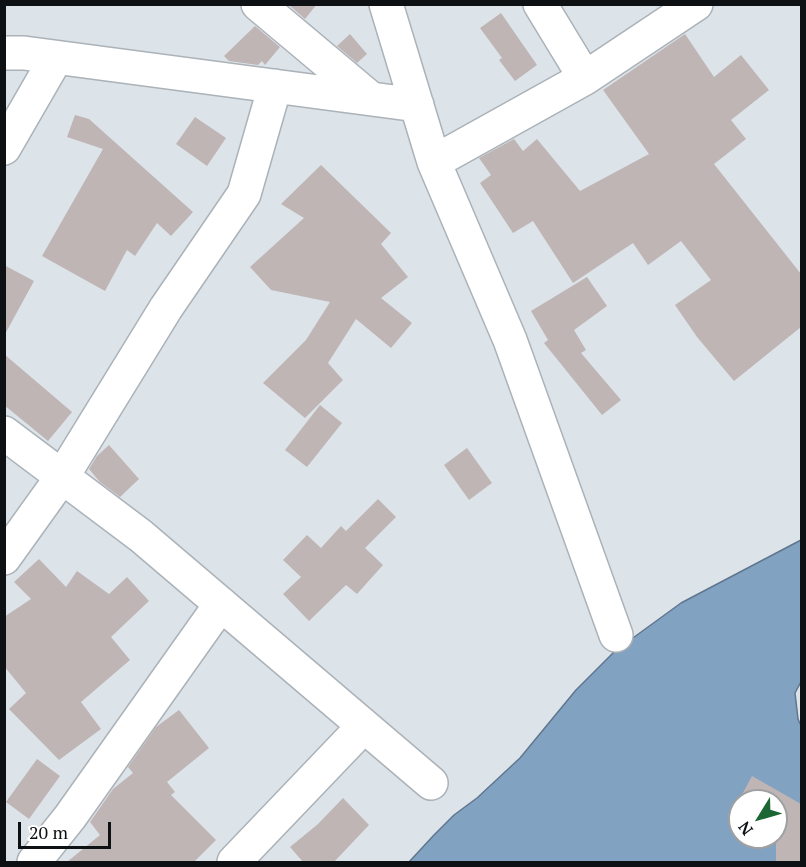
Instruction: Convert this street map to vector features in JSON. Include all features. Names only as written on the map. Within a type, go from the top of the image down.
[{"type":"street","points":[[258,4],[370,99]]},
{"type":"street","points":[[386,4],[434,162],[510,340],[616,635]]},
{"type":"street","points":[[540,4],[585,78]]},
{"type":"street","points":[[434,162],[585,78],[696,4]]},
{"type":"street","points":[[4,53],[417,105]]},
{"type":"street","points":[[4,148],[56,58]]},
{"type":"street","points":[[4,558],[63,477],[166,308],[244,194],[275,86]]},
{"type":"street","points":[[4,433],[141,536],[431,783]]},
{"type":"street","points":[[34,862],[70,817],[221,604]]},
{"type":"street","points":[[234,862],[364,726]]},
{"type":"water","points":[[801,540],[802,680],[795,693],[798,719],[802,728],[801,862],[409,862],[454,815],[477,798],[520,758],[576,690],[615,651],[681,603]]},
{"type":"building","points":[[288,4],[317,4],[305,19]]},
{"type":"building","points":[[501,13],[537,65],[515,81],[499,60],[502,58],[480,28]]},
{"type":"building","points":[[255,26],[280,47],[265,65],[262,61],[258,65],[229,61],[224,56]]},
{"type":"building","points":[[350,34],[367,54],[357,63],[337,46]]},
{"type":"building","points":[[685,34],[714,77],[741,55],[769,90],[731,120],[746,139],[714,164],[801,274],[801,327],[734,381],[697,337],[675,305],[711,280],[681,241],[648,265],[633,243],[573,283],[533,221],[513,233],[480,183],[491,175],[479,158],[514,139],[523,151],[537,139],[580,191],[649,154],[603,90]]},
{"type":"building","points":[[75,115],[89,119],[193,212],[171,236],[157,223],[135,256],[127,250],[105,291],[42,256],[103,149],[67,137]]},
{"type":"building","points":[[195,117],[226,138],[207,166],[176,144]]},
{"type":"building","points":[[321,165],[391,233],[381,244],[408,277],[381,298],[412,323],[391,348],[356,319],[328,363],[343,380],[305,418],[263,383],[306,340],[330,302],[271,290],[250,267],[304,218],[281,204]]},
{"type":"building","points":[[4,265],[34,281],[4,336]]},
{"type":"building","points":[[587,277],[607,306],[574,330],[586,350],[581,353],[621,400],[602,415],[544,343],[548,340],[531,311]]},
{"type":"building","points":[[4,354],[72,412],[48,441],[4,405]]},
{"type":"building","points":[[320,405],[342,423],[307,467],[285,450]]},
{"type":"building","points":[[109,445],[139,479],[120,497],[100,482],[89,469],[97,456]]},
{"type":"building","points":[[467,448],[492,483],[469,500],[444,465]]},
{"type":"building","points":[[378,499],[396,517],[365,548],[383,565],[357,594],[346,585],[309,621],[283,594],[301,577],[283,560],[307,535],[321,548],[341,526],[346,531]]},
{"type":"building","points":[[39,559],[66,587],[77,571],[109,594],[127,577],[149,601],[111,637],[130,660],[81,702],[101,729],[59,760],[9,709],[26,693],[4,666],[4,617],[31,599],[14,582]]},
{"type":"building","points":[[179,710],[209,748],[167,782],[175,792],[171,795],[216,840],[194,862],[67,862],[100,835],[90,822],[113,789],[133,773],[128,767],[156,727]]},
{"type":"building","points":[[37,759],[60,776],[29,819],[6,802]]},
{"type":"building","points":[[752,776],[775,789],[745,789]]},
{"type":"building","points":[[788,797],[801,804],[801,862],[776,862],[776,849],[788,849]]},
{"type":"building","points":[[343,798],[369,825],[334,862],[303,862],[290,847],[318,824]]}]
